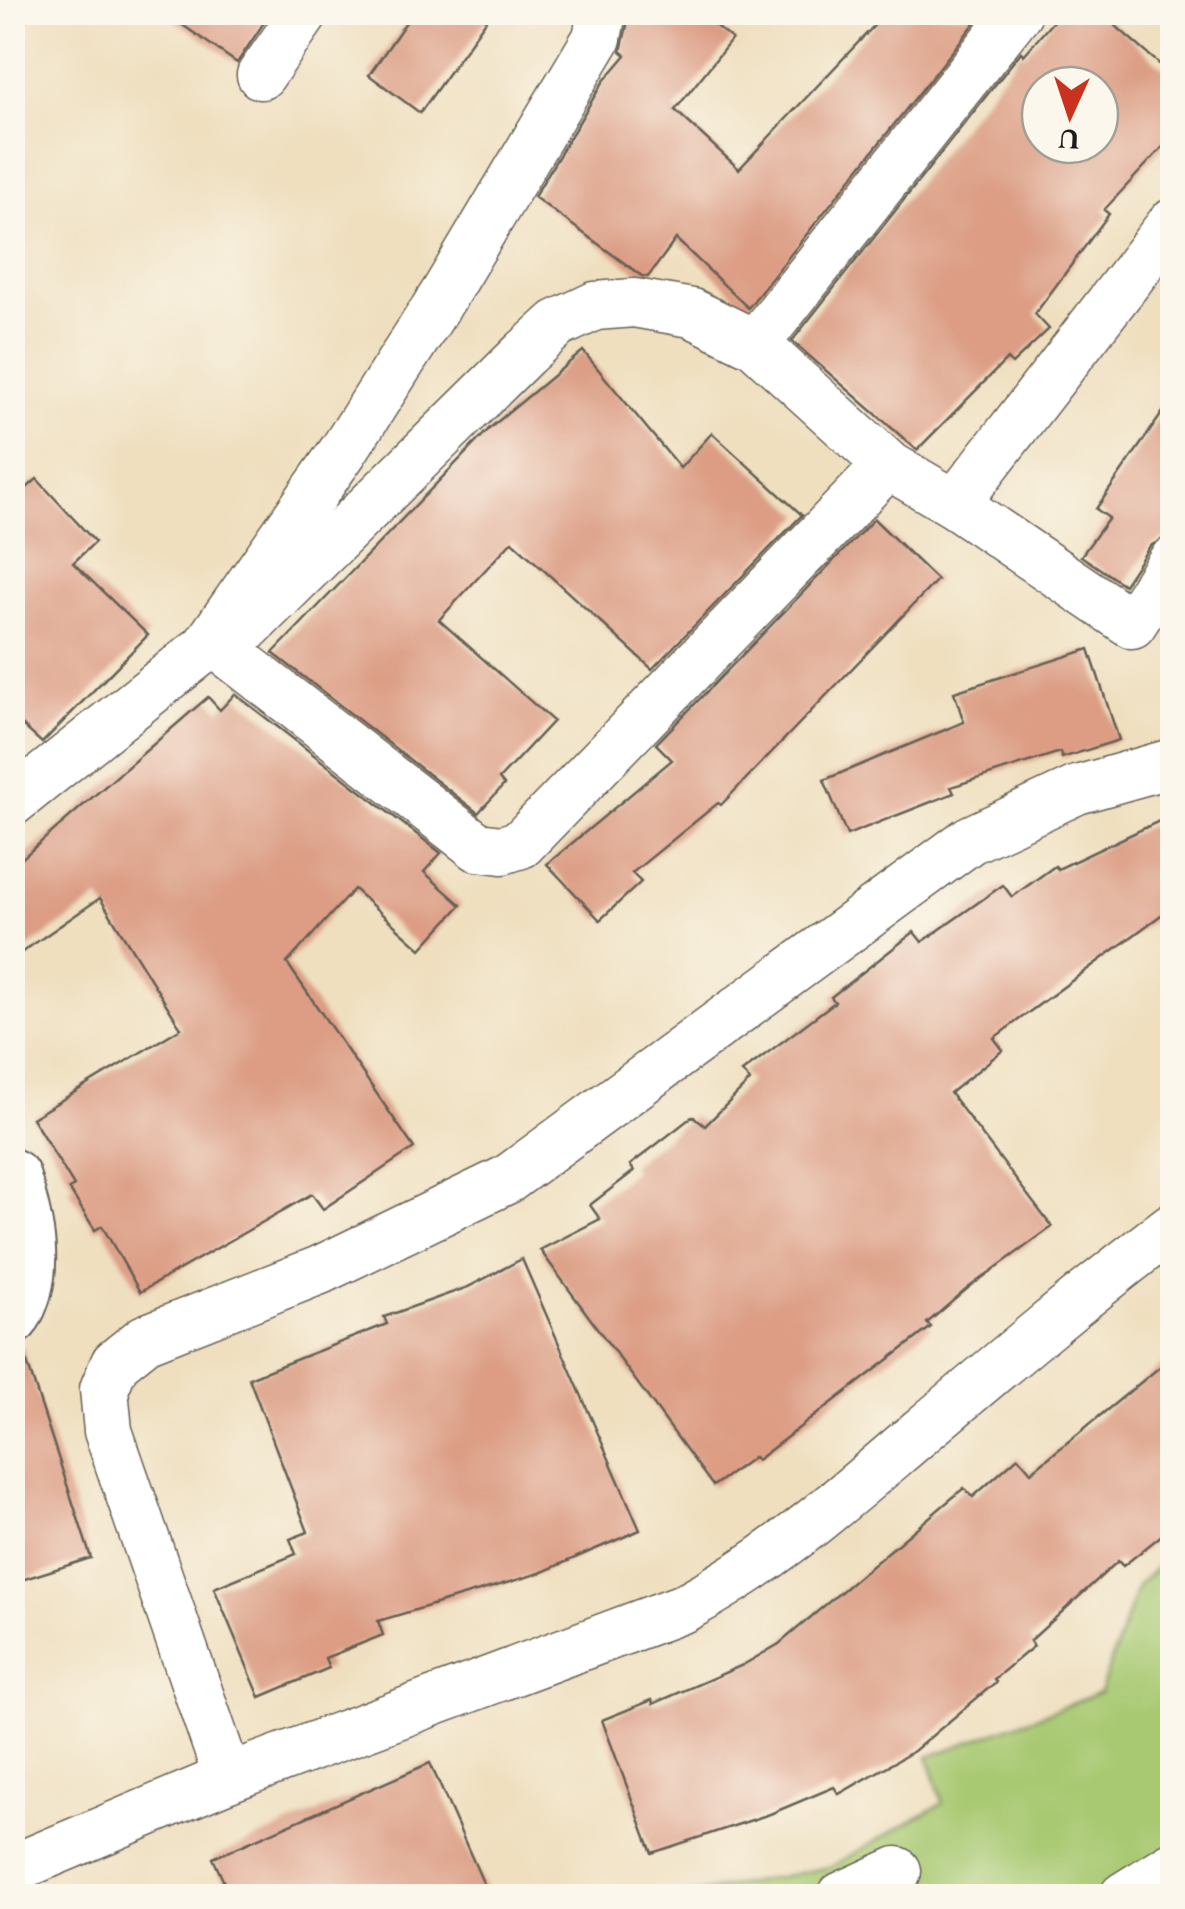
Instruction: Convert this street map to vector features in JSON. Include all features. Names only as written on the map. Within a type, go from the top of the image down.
[{"type":"street","points":[[261,75],[304,12]]},
{"type":"street","points":[[215,648],[444,293],[596,38],[602,12]]},
{"type":"street","points":[[755,344],[1018,12]]},
{"type":"street","points":[[955,504],[1172,223]]},
{"type":"street","points":[[12,802],[215,648],[558,324],[594,306],[634,303],[692,313],[755,344],[888,465],[955,504],[1132,624],[1172,562]]},
{"type":"street","points":[[215,648],[478,847],[502,850],[521,844],[888,465]]},
{"type":"street","points":[[228,1778],[108,1431],[104,1390],[116,1363],[145,1340],[320,1270],[440,1216],[508,1179],[970,840],[1077,790],[1172,763]]},
{"type":"street","points":[[12,1178],[28,1244],[25,1282],[12,1316]]},
{"type":"street","points":[[12,1869],[228,1778],[684,1608],[748,1573],[808,1531],[1107,1276],[1172,1227]]},
{"type":"street","points":[[1124,1896],[1172,1866]]},
{"type":"street","points":[[842,1896],[897,1871]]},
{"type":"green space","points":[[1172,1553],[1172,1896],[682,1896],[830,1867],[943,1803],[928,1757],[1100,1693],[1138,1585]]},
{"type":"building","points":[[164,12],[271,12],[237,63]]},
{"type":"building","points":[[413,12],[492,12],[420,113],[369,75]]},
{"type":"building","points":[[635,12],[698,12],[732,39],[675,110],[739,169],[887,12],[982,14],[748,308],[676,239],[648,277],[642,276],[534,197],[603,82],[626,55],[621,51],[628,21]]},
{"type":"building","points":[[1061,12],[1100,12],[1172,75],[1172,137],[1104,210],[1109,214],[1035,314],[1049,329],[1012,364],[1007,359],[917,450],[792,341],[1021,52],[1024,55]]},
{"type":"building","points":[[583,351],[680,468],[712,433],[802,515],[652,669],[512,541],[439,620],[553,721],[499,779],[504,785],[478,813],[273,653],[490,428]]},
{"type":"building","points":[[1172,399],[1172,535],[1150,546],[1124,585],[1081,556],[1109,518],[1096,509]]},
{"type":"building","points":[[37,479],[95,542],[73,563],[148,635],[42,743],[12,716],[12,501]]},
{"type":"building","points":[[874,519],[937,580],[721,805],[718,803],[632,873],[641,882],[600,920],[547,864],[672,760],[656,744]]},
{"type":"building","points":[[1089,649],[1119,740],[1062,758],[1060,752],[951,787],[954,793],[847,835],[824,780],[964,722],[954,692]]},
{"type":"building","points":[[235,694],[441,853],[424,872],[461,905],[421,949],[354,889],[287,963],[414,1148],[323,1209],[312,1194],[140,1292],[102,1226],[95,1230],[69,1189],[74,1186],[32,1118],[181,1028],[100,898],[12,959],[12,867],[208,697],[220,710]]},
{"type":"building","points":[[1172,815],[1172,907],[994,1038],[1003,1050],[950,1093],[1052,1227],[968,1288],[927,1323],[931,1327],[757,1460],[754,1457],[713,1486],[540,1250],[600,1219],[590,1205],[634,1171],[630,1165],[693,1116],[705,1126],[750,1081],[742,1072],[835,1002],[831,997],[914,932],[922,942],[1003,885],[1012,897],[1055,866],[1058,869]]},
{"type":"building","points":[[522,1259],[640,1530],[540,1573],[378,1621],[383,1635],[325,1658],[329,1668],[260,1697],[214,1588],[296,1554],[290,1539],[308,1532],[249,1378],[387,1324],[384,1317],[468,1287]]},
{"type":"building","points":[[22,1347],[91,1558],[12,1583],[12,1349]]},
{"type":"building","points":[[1172,1357],[1172,1527],[1123,1566],[1118,1561],[1030,1641],[1034,1646],[994,1679],[996,1682],[914,1751],[839,1794],[834,1787],[770,1814],[652,1853],[602,1720],[652,1700],[653,1704],[743,1665],[779,1644],[964,1488],[973,1497],[1018,1457],[1031,1472]]},
{"type":"building","points":[[430,1763],[489,1896],[230,1896],[213,1858]]}]
